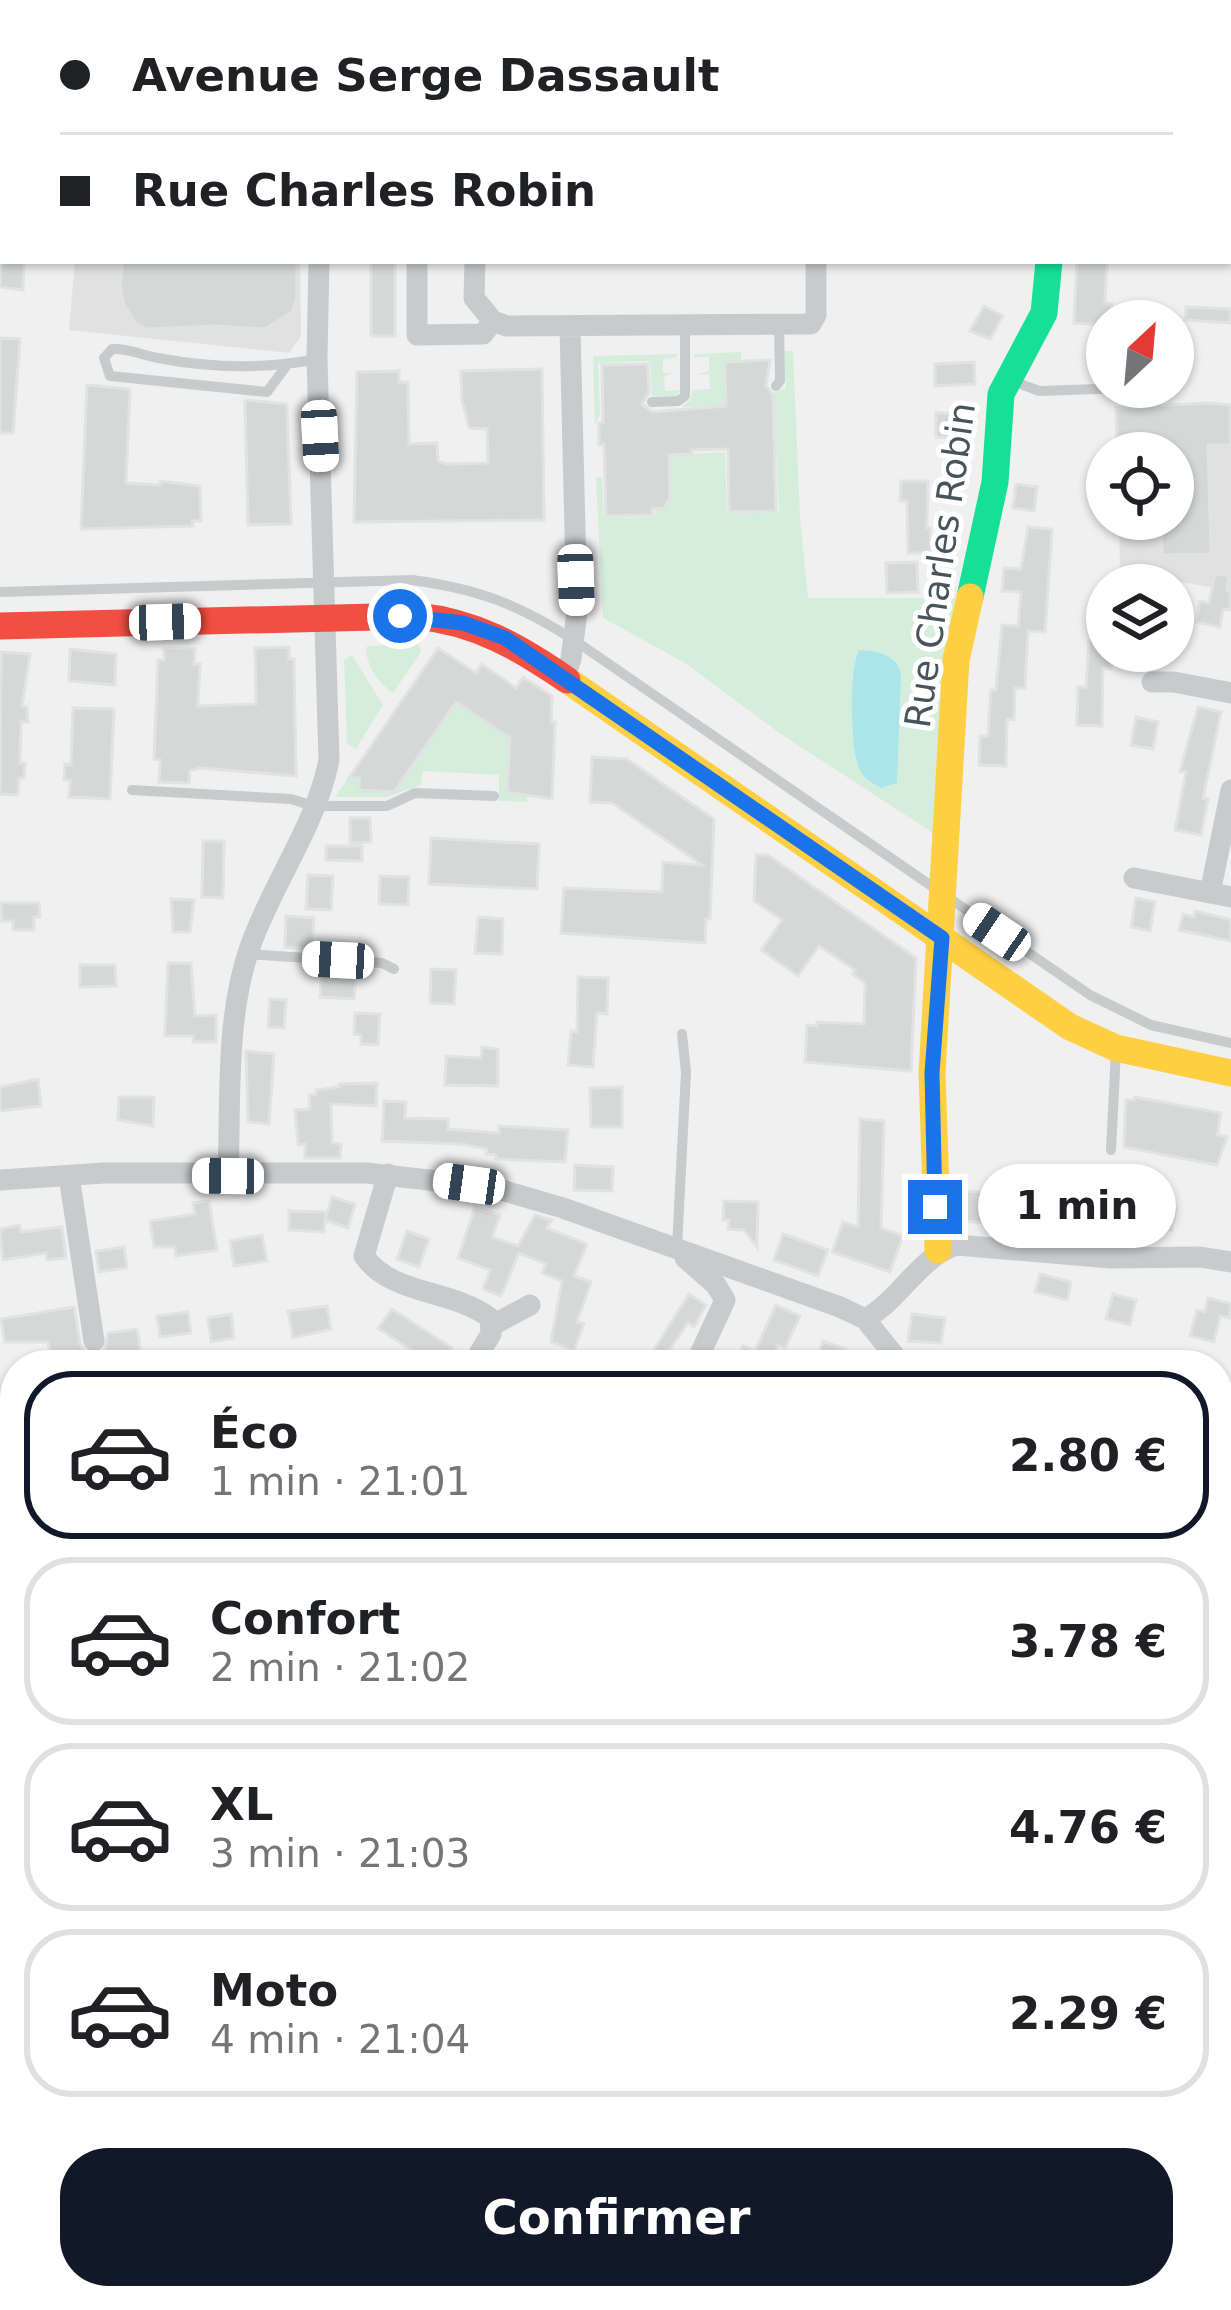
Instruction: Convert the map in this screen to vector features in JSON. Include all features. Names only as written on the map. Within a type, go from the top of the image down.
[{"type":"street","points":[[228,1176],[234,1029],[248,954],[313,806],[328,760],[317,359],[319,264]]},
{"type":"street","points":[[417,264],[417,335],[483,334],[493,321]]},
{"type":"street","points":[[475,264],[475,298],[479,309],[493,321],[506,326],[570,328],[811,324],[816,315],[816,264]]},
{"type":"street","name":"Rue Charles Robin","points":[[938,1250],[932,1073],[956,660],[994,482],[997,410],[1007,379],[1044,313],[1049,264]]},
{"type":"street","points":[[565,677],[577,612],[570,328]]},
{"type":"street","points":[[0,626],[419,616],[463,623],[505,638],[1070,1027],[1116,1048],[1231,1073]]},
{"type":"street","points":[[1152,682],[1231,693]]},
{"type":"street","points":[[1134,878],[1221,895],[1231,790]]},
{"type":"street","points":[[388,1174],[364,1256],[372,1268],[484,1312],[494,1325]]},
{"type":"street","points":[[0,1180],[388,1174],[517,1193],[865,1319],[890,1350]]},
{"type":"street","points":[[69,1176],[94,1341]]},
{"type":"street","points":[[865,1319],[883,1309],[938,1250],[957,1245],[1231,1262]]},
{"type":"street","points":[[676,1250],[716,1285],[725,1300],[702,1350]]},
{"type":"street","points":[[483,1350],[494,1325],[530,1305]]},
{"type":"lane","points":[[776,386],[780,381],[779,324]]},
{"type":"lane","points":[[652,402],[678,401],[685,396],[685,326]]},
{"type":"lane","points":[[287,365],[267,392],[110,376],[104,358],[112,349],[127,348],[156,358],[271,368],[317,359]]},
{"type":"lane","points":[[1007,379],[1039,391],[1086,389]]},
{"type":"lane","points":[[0,592],[412,580],[464,587],[508,601],[574,640],[1122,1013],[1181,1034],[1231,1043]]},
{"type":"lane","points":[[132,790],[291,799],[313,806],[387,806],[415,793],[494,796]]},
{"type":"lane","points":[[248,954],[382,963],[394,969]]},
{"type":"lane","points":[[676,1250],[686,1072],[682,1034]]},
{"type":"lane","points":[[1111,1150],[1116,1048]]},
{"type":"lane","points":[[853,2310],[864,2310]]},
{"type":"shaded area","points":[[75,264],[300,264],[301,336],[289,353],[69,330]]},
{"type":"shaded area","points":[[1231,405],[1231,591],[1194,584],[1194,564],[1120,564],[1119,540],[1194,540],[1194,432],[1117,432],[1116,408]]},
{"type":"green space","points":[[784,351],[793,351],[808,598],[956,598],[933,833],[781,734],[685,663],[603,618],[596,477],[602,477],[604,518],[655,517],[656,508],[664,508],[670,498],[669,455],[725,452],[727,514],[779,512],[773,393],[786,388]]},
{"type":"green space","points":[[741,352],[741,361],[725,362],[725,406],[682,407],[693,390],[710,389],[709,374],[695,375],[709,371],[709,357],[694,354]]},
{"type":"green space","points":[[677,354],[663,359],[663,373],[677,373],[664,376],[665,391],[681,390],[675,396],[652,396],[650,361],[598,363],[600,415],[595,425],[593,356]]},
{"type":"green space","points":[[419,644],[421,652],[393,693],[374,673],[366,647]]},
{"type":"green space","points":[[352,655],[383,705],[356,749],[347,743],[344,660]]},
{"type":"green space","points":[[405,696],[360,772],[359,790],[394,792],[456,702],[510,733],[507,792],[527,793],[527,802],[499,801],[499,775],[423,771],[421,785],[387,797],[335,797]]},
{"type":"water","points":[[859,650],[891,658],[901,674],[897,783],[881,788],[863,775],[856,758],[852,691]]},
{"type":"building","points":[[0,264],[24,264],[23,290],[0,287]]},
{"type":"building","points":[[123,264],[297,264],[297,299],[292,312],[265,329],[147,329],[136,324],[124,305]]},
{"type":"building","points":[[371,264],[395,264],[395,336],[371,336]]},
{"type":"building","points":[[1077,264],[1107,264],[1105,300],[1086,300],[1086,324],[1074,323]]},
{"type":"building","points":[[984,306],[1003,316],[990,339],[970,331]]},
{"type":"building","points":[[1194,307],[1231,309],[1231,323],[1194,321]]},
{"type":"building","points":[[0,338],[20,339],[13,433],[0,433]]},
{"type":"building","points":[[770,360],[766,386],[773,395],[776,511],[729,512],[728,449],[691,450],[692,454],[669,455],[670,498],[664,508],[652,509],[653,515],[606,516],[604,444],[599,445],[602,365],[648,364],[649,393],[642,404],[652,412],[726,406],[725,362]]},
{"type":"building","points":[[974,362],[975,384],[935,386],[935,364]]},
{"type":"building","points":[[542,369],[544,520],[354,522],[357,372],[399,371],[399,382],[408,382],[409,444],[437,443],[438,461],[446,464],[488,463],[487,429],[469,428],[461,371]]},
{"type":"building","points":[[87,385],[130,389],[126,483],[200,486],[201,521],[192,521],[193,526],[81,529]]},
{"type":"building","points":[[245,400],[287,404],[291,524],[248,525]]},
{"type":"building","points":[[1194,404],[1231,405],[1231,445],[1208,445],[1211,554],[1162,555],[1162,540],[1194,540],[1194,432],[1117,432],[1116,408],[1194,408]]},
{"type":"building","points":[[936,413],[958,413],[957,438],[936,437]]},
{"type":"building","points":[[901,481],[928,481],[931,553],[908,553],[907,501],[900,501]]},
{"type":"building","points":[[1016,484],[1037,487],[1034,511],[1013,508]]},
{"type":"building","points":[[1028,527],[1052,529],[1045,632],[1028,631],[1025,688],[1015,688],[1014,720],[1007,719],[1006,766],[979,765],[980,736],[988,736],[991,690],[996,690],[1002,625],[1018,626],[1021,592],[1002,591],[1004,568],[1021,569]]},
{"type":"building","points":[[917,562],[918,592],[887,593],[886,563]]},
{"type":"building","points":[[1215,574],[1229,576],[1227,590],[1231,591],[1231,610],[1223,609],[1220,627],[1196,622],[1200,601],[1209,603]]},
{"type":"building","points":[[289,647],[289,659],[294,659],[296,776],[200,768],[190,771],[189,783],[159,782],[160,760],[154,759],[158,660],[164,660],[164,648],[195,649],[194,664],[200,664],[198,706],[256,704],[255,648]]},
{"type":"building","points":[[438,648],[476,673],[482,664],[516,688],[523,677],[552,696],[552,799],[507,792],[510,738],[456,702],[394,792],[359,790],[359,778],[349,778]]},
{"type":"building","points":[[70,649],[116,654],[115,685],[69,681]]},
{"type":"building","points":[[1,652],[30,654],[22,706],[27,707],[28,722],[21,722],[24,778],[19,778],[18,795],[0,794]]},
{"type":"building","points":[[1087,672],[1103,672],[1102,726],[1077,725],[1078,687],[1086,687]]},
{"type":"building","points":[[1198,707],[1221,712],[1203,798],[1208,799],[1201,835],[1175,830],[1186,772],[1180,771]]},
{"type":"building","points":[[73,708],[114,709],[110,799],[69,797],[70,780],[64,780],[65,764],[71,765]]},
{"type":"building","points":[[1136,717],[1158,722],[1153,749],[1131,745]]},
{"type":"building","points":[[592,757],[627,759],[714,819],[705,943],[561,933],[564,888],[662,892],[663,862],[702,865],[612,803],[590,802]]},
{"type":"building","points":[[350,818],[370,818],[371,842],[350,843]]},
{"type":"building","points":[[431,838],[539,844],[537,889],[429,884]]},
{"type":"building","points":[[203,841],[224,841],[223,898],[202,897]]},
{"type":"building","points":[[326,846],[362,846],[362,861],[326,860]]},
{"type":"building","points":[[756,855],[768,855],[916,958],[911,1071],[805,1062],[807,1025],[864,1024],[865,983],[853,974],[855,970],[819,946],[798,976],[761,950],[782,920],[754,901]]},
{"type":"building","points":[[308,875],[333,876],[331,910],[306,909]]},
{"type":"building","points":[[380,876],[409,877],[408,905],[379,904]]},
{"type":"building","points":[[1136,898],[1155,902],[1150,931],[1131,927]]},
{"type":"building","points":[[171,899],[194,900],[190,932],[173,932]]},
{"type":"building","points":[[1,903],[39,903],[34,930],[13,930],[13,921],[2,921]]},
{"type":"building","points":[[1195,911],[1231,920],[1231,941],[1179,930],[1183,914],[1194,917]]},
{"type":"building","points":[[286,916],[314,918],[312,949],[285,947]]},
{"type":"building","points":[[478,917],[503,919],[502,954],[475,953]]},
{"type":"building","points":[[168,963],[191,963],[195,1016],[216,1015],[216,1042],[165,1036]]},
{"type":"building","points":[[80,965],[115,965],[116,986],[80,987]]},
{"type":"building","points":[[431,969],[456,970],[454,1004],[430,1003]]},
{"type":"building","points":[[322,971],[356,974],[354,999],[320,997]]},
{"type":"building","points":[[578,977],[608,978],[607,1014],[597,1013],[593,1067],[568,1065],[571,1031],[577,1032]]},
{"type":"building","points":[[270,999],[286,1000],[284,1028],[268,1027]]},
{"type":"building","points":[[355,1013],[380,1014],[378,1045],[361,1044],[361,1035],[354,1034]]},
{"type":"building","points":[[482,1047],[498,1049],[498,1086],[445,1085],[446,1056],[481,1058]]},
{"type":"building","points":[[246,1051],[274,1054],[269,1124],[248,1122]]},
{"type":"building","points":[[38,1079],[41,1106],[0,1111],[0,1087]]},
{"type":"building","points":[[377,1083],[376,1106],[331,1104],[332,1143],[341,1144],[340,1158],[305,1158],[305,1144],[298,1145],[295,1110],[310,1109],[309,1095],[339,1084]]},
{"type":"building","points":[[622,1087],[622,1127],[591,1127],[590,1088]]},
{"type":"building","points":[[119,1097],[154,1097],[153,1126],[118,1120]]},
{"type":"building","points":[[1135,1097],[1221,1113],[1217,1135],[1227,1137],[1217,1165],[1124,1147],[1126,1100]]},
{"type":"building","points":[[384,1101],[406,1102],[405,1118],[448,1119],[448,1129],[568,1130],[565,1162],[496,1159],[486,1154],[487,1149],[462,1144],[382,1141]]},
{"type":"building","points":[[860,1119],[884,1121],[881,1228],[903,1236],[890,1272],[832,1252],[843,1222],[858,1227]]},
{"type":"building","points":[[575,1165],[613,1167],[612,1191],[574,1190]]},
{"type":"building","points":[[1088,1181],[1106,1182],[1106,1201],[1098,1201],[1096,1229],[957,1221],[956,1191],[1088,1194]]},
{"type":"building","points":[[332,1197],[355,1204],[348,1228],[325,1220]]},
{"type":"building","points":[[209,1201],[217,1250],[176,1256],[175,1247],[154,1247],[150,1221],[195,1214],[193,1203]]},
{"type":"building","points":[[724,1201],[758,1202],[757,1247],[744,1230],[728,1229],[729,1220],[723,1220]]},
{"type":"building","points":[[1148,1202],[1176,1208],[1171,1230],[1143,1224]]},
{"type":"building","points":[[475,1207],[500,1215],[492,1237],[518,1246],[535,1215],[552,1220],[547,1228],[587,1244],[574,1276],[591,1282],[577,1322],[584,1324],[574,1350],[551,1342],[562,1281],[542,1273],[546,1264],[519,1253],[501,1296],[483,1289],[490,1270],[458,1258]]},
{"type":"building","points":[[289,1211],[326,1212],[324,1232],[289,1230]]},
{"type":"building","points":[[20,1225],[21,1232],[62,1227],[66,1258],[47,1260],[46,1253],[3,1260],[0,1229]]},
{"type":"building","points":[[407,1231],[429,1239],[419,1267],[397,1259]]},
{"type":"building","points":[[783,1234],[828,1250],[818,1276],[774,1260]]},
{"type":"building","points":[[262,1235],[267,1261],[234,1266],[230,1241]]},
{"type":"building","points":[[124,1247],[127,1268],[99,1272],[96,1251]]},
{"type":"building","points":[[1040,1274],[1071,1282],[1067,1300],[1035,1292]]},
{"type":"building","points":[[689,1294],[706,1305],[694,1327],[688,1323],[672,1350],[654,1350]]},
{"type":"building","points":[[1113,1294],[1136,1300],[1130,1325],[1106,1319]]},
{"type":"building","points":[[1208,1298],[1231,1304],[1229,1318],[1220,1316],[1214,1342],[1190,1336],[1197,1310],[1205,1312]]},
{"type":"building","points":[[776,1305],[800,1316],[785,1348],[755,1350]]},
{"type":"building","points":[[327,1306],[331,1329],[293,1338],[288,1311]]},
{"type":"building","points":[[74,1307],[85,1350],[49,1350],[48,1342],[5,1342],[1,1319]]},
{"type":"building","points":[[392,1309],[452,1348],[411,1350],[378,1328]]},
{"type":"building","points":[[188,1312],[191,1333],[160,1337],[157,1316]]},
{"type":"building","points":[[231,1314],[234,1338],[211,1342],[208,1318]]},
{"type":"building","points":[[912,1314],[945,1318],[941,1343],[908,1341]]},
{"type":"building","points":[[137,1329],[140,1350],[104,1350],[108,1333]]},
{"type":"building","points":[[823,1341],[845,1349],[845,1350],[820,1350]]},
{"type":"traffic: fast","points":[[970,597],[995,482],[1001,394],[1044,313],[1049,264]]},
{"type":"traffic: slow","points":[[938,1250],[932,1073],[956,660],[970,597]]},
{"type":"traffic: slow","points":[[567,680],[1070,1027],[1116,1048],[1231,1073]]},
{"type":"traffic: jam","points":[[0,626],[417,616],[496,638],[567,680]]},
{"type":"route","points":[[400,616],[441,618],[505,638],[942,938],[932,1073],[935,1207]]}]
